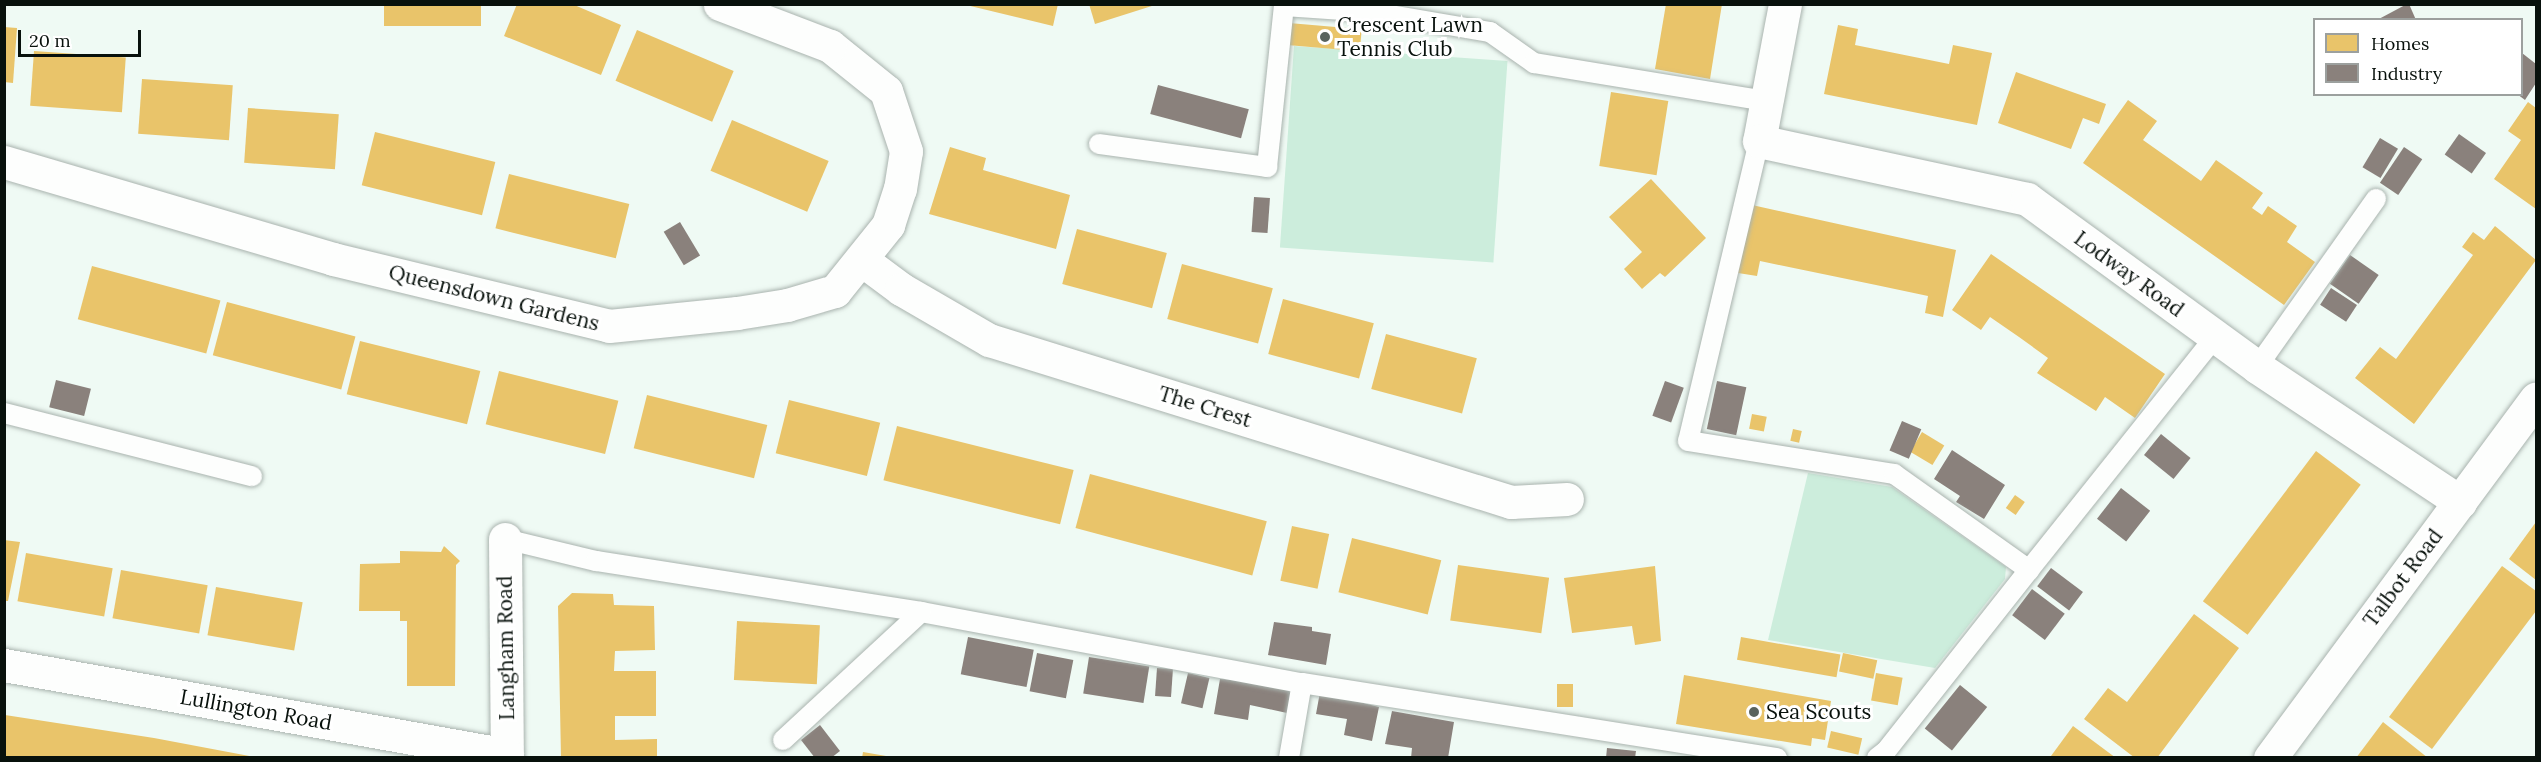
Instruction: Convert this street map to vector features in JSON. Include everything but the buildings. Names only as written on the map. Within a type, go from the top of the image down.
[{"type":"street","name":"Queensdown Gardens","points":[[4,162],[333,259],[609,326],[651,324],[787,305],[835,291],[888,225],[900,189],[906,151],[886,91],[831,46],[720,4]]},
{"type":"street","points":[[1759,141],[1785,4]]},
{"type":"street","name":"Lodway Road","points":[[1759,141],[2027,199],[2257,367],[2460,502]]},
{"type":"street","name":"The Crest","points":[[862,260],[901,289],[989,340],[1511,502],[1567,499]]},
{"type":"street","name":"Talbot Road","points":[[2270,758],[2536,399]]},
{"type":"street","name":"Langham Road","points":[[505,539],[507,756]]},
{"type":"street","name":"Lullington Road","points":[[4,664],[507,756]]},
{"type":"lane","points":[[1099,144],[1267,167],[1284,6],[1373,12],[1490,32],[1534,63],[1766,101]]},
{"type":"lane","points":[[1759,141],[1688,441],[1894,474],[2030,570]]},
{"type":"lane","points":[[2257,367],[2376,199]]},
{"type":"lane","points":[[1877,758],[1886,751],[2030,570],[2206,330]]},
{"type":"lane","points":[[4,413],[252,476]]},
{"type":"lane","points":[[505,539],[596,561],[921,612],[1302,683],[1776,758]]},
{"type":"lane","points":[[783,740],[921,612]]},
{"type":"lane","points":[[1289,758],[1302,683]]},
{"type":"green space","points":[[1294,46],[1507,61],[1493,262],[1280,248]]},
{"type":"green space","points":[[1808,473],[1892,487],[2006,567],[2005,579],[1935,668],[1768,640]]},
{"type":"place","name":"Crescent Lawn Tennis Club","points":[[1325,37]]},
{"type":"place","name":"Sea Scouts","points":[[1754,712]]}]
